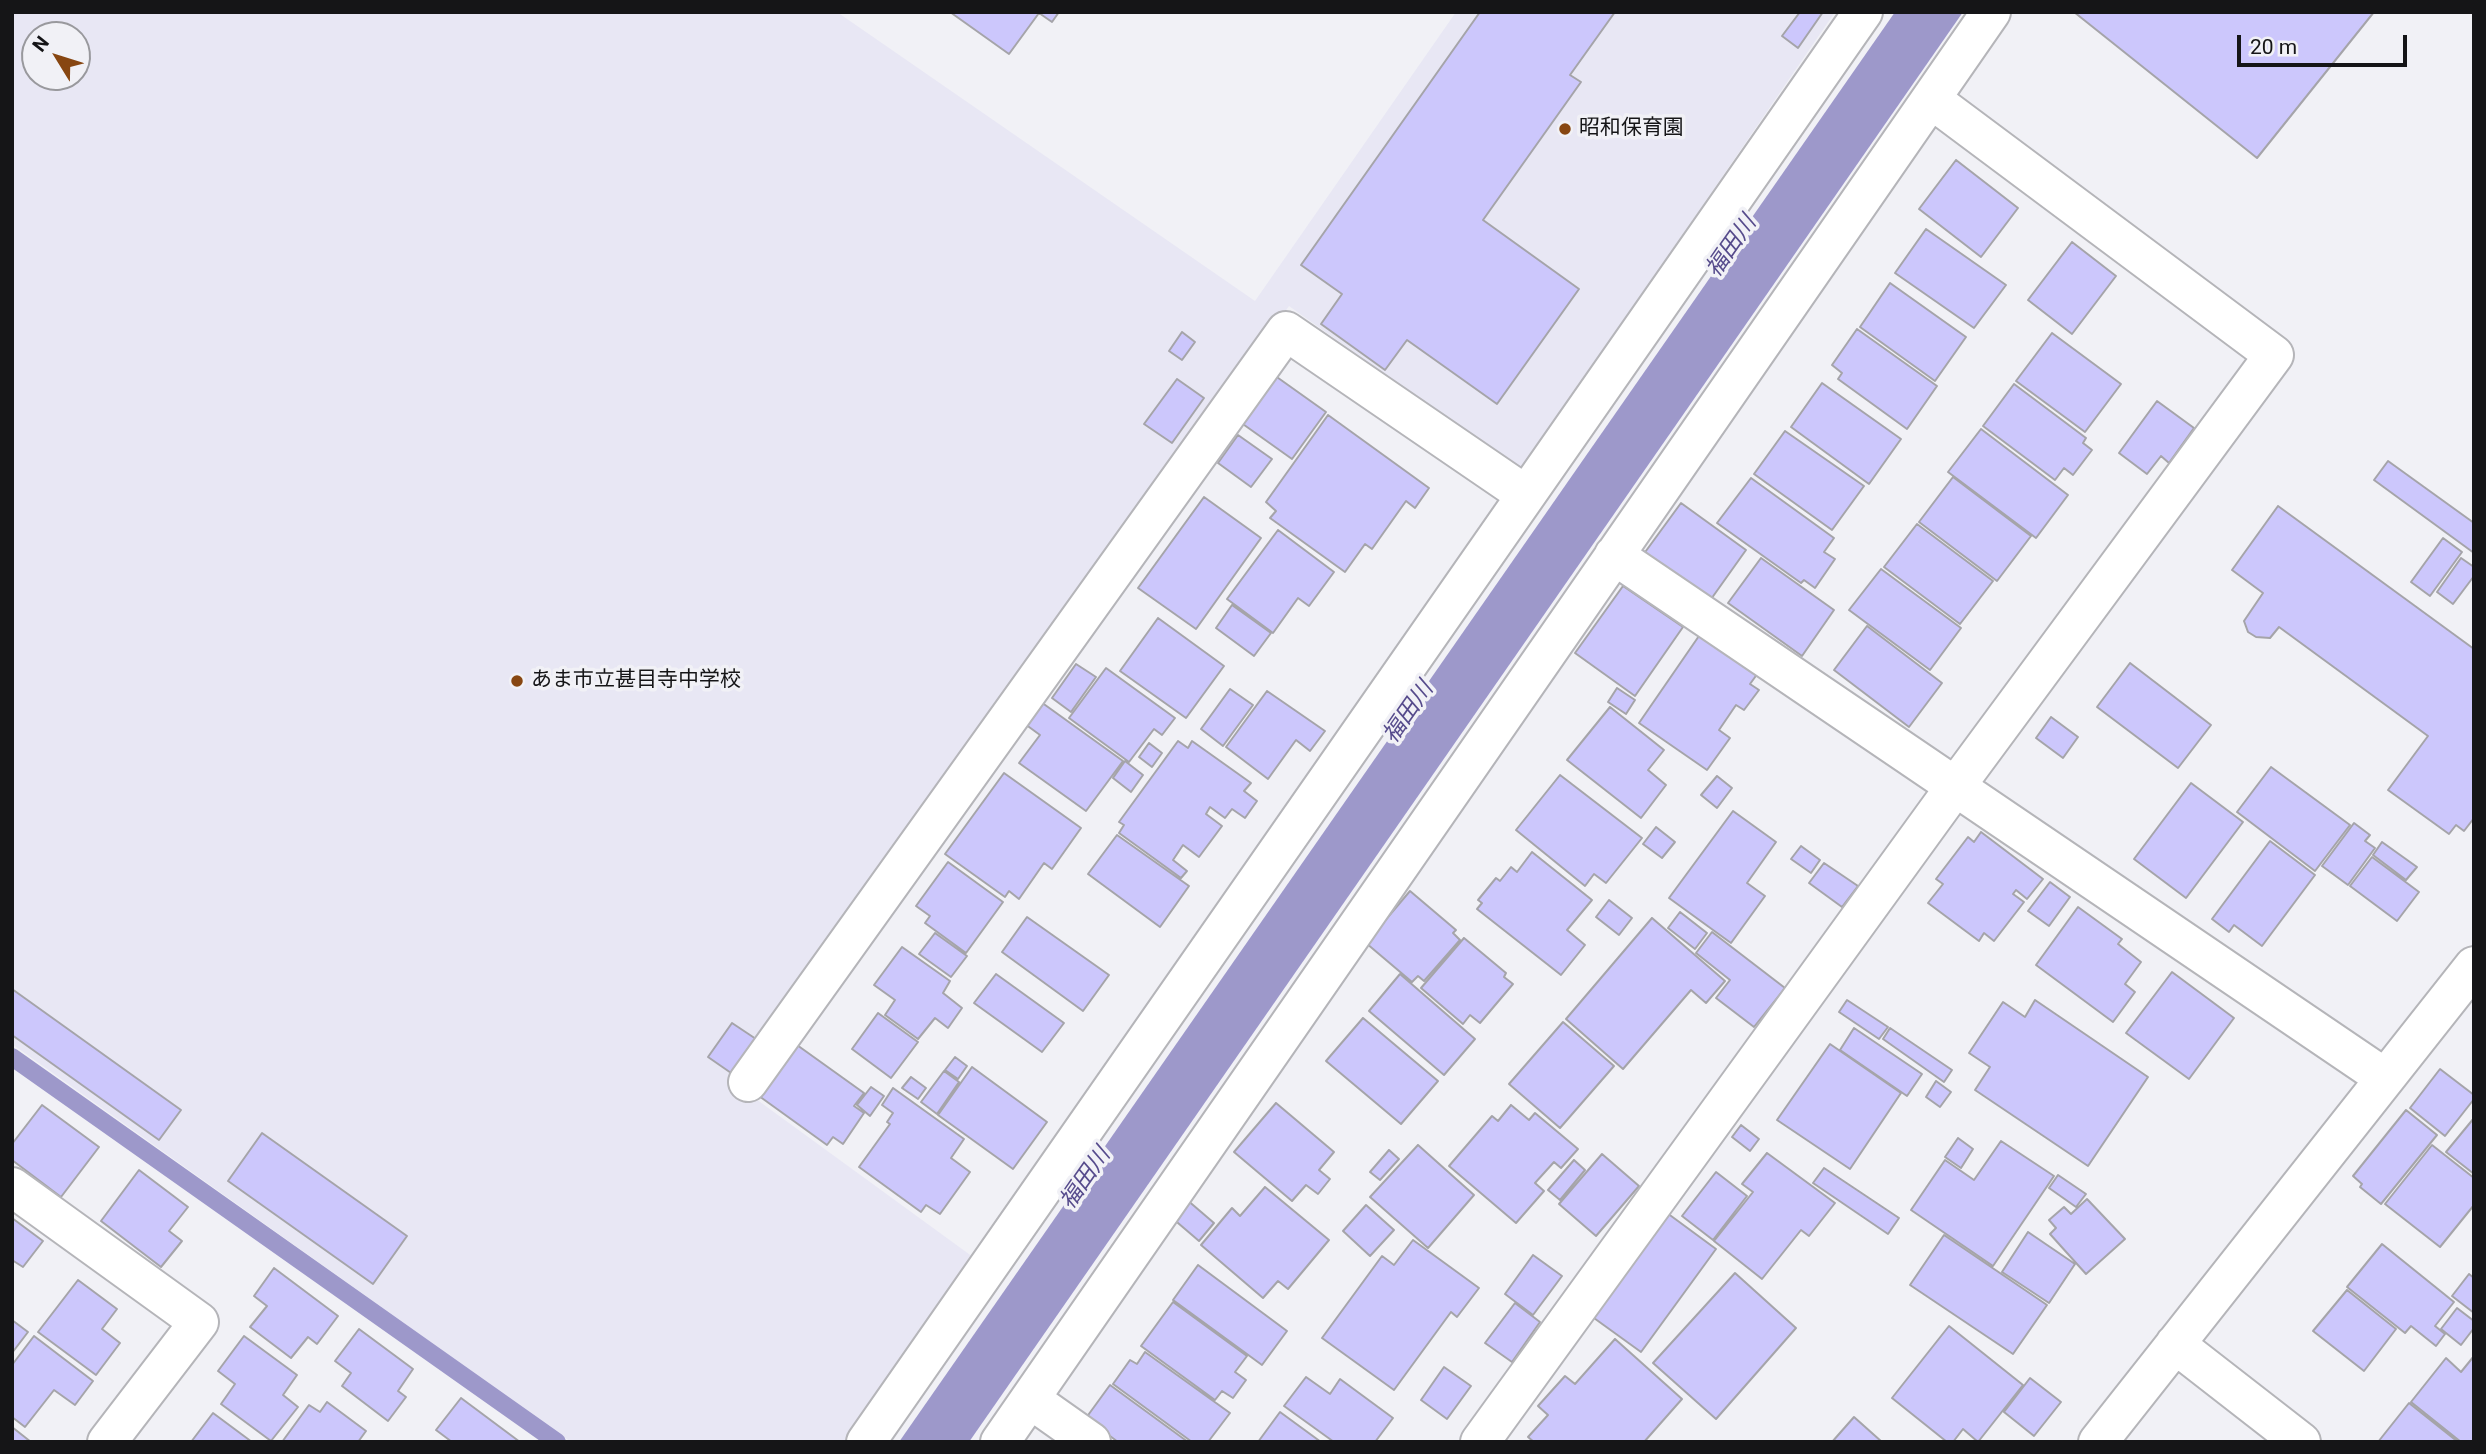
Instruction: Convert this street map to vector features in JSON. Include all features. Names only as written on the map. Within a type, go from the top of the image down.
[{"type":"street","points":[[866,1442],[1863,12]]},
{"type":"street","points":[[1000,1442],[1992,12]]},
{"type":"street","points":[[1480,1442],[1955,787],[2274,355],[1931,100]]},
{"type":"street","points":[[748,1082],[1286,331],[1526,495]]},
{"type":"street","points":[[1614,555],[2385,1078]]},
{"type":"street","points":[[2098,1442],[2474,966]]},
{"type":"street","points":[[12,1186],[199,1322],[107,1442]]},
{"type":"street","points":[[2175,1344],[2301,1442]]},
{"type":"street","points":[[1030,1399],[1091,1442]]},
{"type":"shaded area","name":"あま市立甚目寺中学校","points":[[12,12],[837,12],[1255,301],[1456,12],[1835,12],[1521,471],[1289,306],[734,1083],[973,1257],[849,1442],[571,1442],[12,1044]]},
{"type":"water","name":"福田川","points":[[1895,12],[1963,12],[969,1442],[899,1442]]},
{"type":"building","points":[[950,12],[1059,12],[1052,22],[1039,13],[1009,54]]},
{"type":"building","points":[[1480,12],[1615,12],[1570,75],[1581,82],[1483,220],[1579,289],[1497,404],[1407,340],[1385,370],[1321,324],[1342,294],[1301,265]]},
{"type":"building","points":[[1800,12],[1823,12],[1798,48],[1782,36]]},
{"type":"building","points":[[2074,12],[2374,12],[2257,158]]},
{"type":"building","points":[[1956,160],[2018,208],[1981,257],[1919,209]]},
{"type":"building","points":[[1926,229],[2006,285],[1974,328],[1895,273]]},
{"type":"building","points":[[2072,242],[2116,276],[2072,334],[2028,300]]},
{"type":"building","points":[[1890,283],[1966,337],[1935,381],[1860,327]]},
{"type":"building","points":[[1857,329],[1937,386],[1907,429],[1838,379],[1842,373],[1832,365]]},
{"type":"building","points":[[1182,332],[1195,342],[1182,360],[1169,351]]},
{"type":"building","points":[[2052,333],[2121,384],[2085,432],[2016,381]]},
{"type":"building","points":[[1274,375],[1326,412],[1292,459],[1240,422]]},
{"type":"building","points":[[1177,379],[1204,398],[1172,443],[1144,424]]},
{"type":"building","points":[[1822,383],[1901,439],[1869,484],[1791,427]]},
{"type":"building","points":[[2014,384],[2086,438],[2083,443],[2092,450],[2073,475],[2064,468],[2055,480],[1983,426]]},
{"type":"building","points":[[2157,401],[2194,428],[2169,463],[2161,456],[2147,474],[2119,453]]},
{"type":"building","points":[[1328,415],[1429,488],[1415,508],[1406,501],[1372,549],[1365,544],[1345,572],[1270,518],[1276,511],[1266,502]]},
{"type":"building","points":[[1981,429],[2068,495],[2036,538],[1948,472]]},
{"type":"building","points":[[1785,431],[1864,486],[1832,530],[1754,474]]},
{"type":"building","points":[[1238,435],[1272,459],[1251,487],[1218,463]]},
{"type":"building","points":[[2388,461],[2474,523],[2474,553],[2374,480]]},
{"type":"building","points":[[1953,477],[2031,536],[1997,581],[1919,522]]},
{"type":"building","points":[[1751,478],[1834,538],[1824,552],[1835,559],[1815,588],[1804,580],[1801,583],[1717,523]]},
{"type":"building","points":[[1204,497],[1261,538],[1196,629],[1138,588]]},
{"type":"building","points":[[1681,503],[1746,550],[1709,602],[1643,555]]},
{"type":"building","points":[[2278,506],[2474,649],[2474,818],[2464,831],[2456,825],[2449,834],[2388,790],[2428,736],[2279,627],[2270,638],[2256,637],[2248,632],[2244,621],[2263,593],[2232,570]]},
{"type":"building","points":[[1917,524],[1993,581],[1960,624],[1884,567]]},
{"type":"building","points":[[1278,530],[1334,572],[1309,606],[1298,598],[1273,633],[1227,599]]},
{"type":"building","points":[[2443,538],[2462,552],[2430,596],[2411,582]]},
{"type":"building","points":[[1761,558],[1834,610],[1802,656],[1728,603]]},
{"type":"building","points":[[2461,558],[2474,567],[2474,576],[2453,604],[2437,592]]},
{"type":"building","points":[[1881,569],[1961,628],[1930,670],[1849,610]]},
{"type":"building","points":[[1623,586],[1683,627],[1635,696],[1575,653]]},
{"type":"building","points":[[1232,605],[1271,633],[1254,656],[1216,628]]},
{"type":"building","points":[[1158,618],[1224,666],[1186,718],[1120,671]]},
{"type":"building","points":[[1867,626],[1942,683],[1909,727],[1834,670]]},
{"type":"building","points":[[1701,633],[1758,673],[1750,684],[1759,690],[1744,710],[1736,705],[1719,730],[1730,738],[1707,770],[1639,723]]},
{"type":"building","points":[[2130,663],[2211,725],[2178,768],[2097,707]]},
{"type":"building","points":[[1076,664],[1096,677],[1071,712],[1052,698]]},
{"type":"building","points":[[1106,668],[1175,718],[1162,735],[1154,729],[1129,762],[1069,718]]},
{"type":"building","points":[[1617,688],[1635,700],[1626,714],[1608,702]]},
{"type":"building","points":[[1230,689],[1253,705],[1223,746],[1201,729]]},
{"type":"building","points":[[1267,691],[1325,731],[1310,751],[1296,740],[1268,779],[1226,747]]},
{"type":"building","points":[[1041,702],[1123,761],[1086,811],[1019,763],[1040,735],[1025,724]]},
{"type":"building","points":[[1610,707],[1664,750],[1648,770],[1666,785],[1641,818],[1567,760]]},
{"type":"building","points":[[2051,717],[2078,737],[2063,758],[2036,738]]},
{"type":"building","points":[[1178,741],[1188,748],[1192,741],[1251,783],[1244,791],[1257,801],[1245,818],[1232,809],[1225,818],[1210,807],[1206,814],[1222,826],[1199,857],[1183,845],[1173,860],[1187,871],[1181,878],[1119,833],[1124,825],[1119,822]]},
{"type":"building","points":[[1149,743],[1162,753],[1152,767],[1139,757]]},
{"type":"building","points":[[1125,761],[1143,775],[1131,792],[1113,778]]},
{"type":"building","points":[[2271,767],[2350,825],[2315,871],[2237,812]]},
{"type":"building","points":[[1004,773],[1081,828],[1052,869],[1044,863],[1019,899],[1009,891],[1005,897],[945,854]]},
{"type":"building","points":[[1560,775],[1642,838],[1606,883],[1594,874],[1585,886],[1516,830]]},
{"type":"building","points":[[1717,776],[1732,788],[1717,808],[1701,795]]},
{"type":"building","points":[[2191,783],[2243,822],[2186,898],[2134,859]]},
{"type":"building","points":[[1733,811],[1776,842],[1747,883],[1765,896],[1731,943],[1669,898]]},
{"type":"building","points":[[2354,823],[2370,835],[2365,841],[2375,848],[2348,885],[2322,866]]},
{"type":"building","points":[[1656,827],[1675,842],[1662,858],[1643,844]]},
{"type":"building","points":[[1981,832],[2043,879],[2027,899],[2016,890],[2013,894],[2024,902],[1994,941],[1984,933],[1979,941],[1928,903],[1943,884],[1936,879],[1968,837],[1974,842]]},
{"type":"building","points":[[1117,835],[1189,886],[1160,927],[1088,874]]},
{"type":"building","points":[[2270,841],[2315,875],[2262,946],[2234,925],[2229,932],[2212,919]]},
{"type":"building","points":[[2382,842],[2417,867],[2406,880],[2373,855]]},
{"type":"building","points":[[1801,846],[1820,860],[1811,873],[1791,859]]},
{"type":"building","points":[[1532,852],[1592,900],[1567,930],[1585,945],[1561,975],[1477,909],[1482,903],[1478,900],[1496,878],[1500,881],[1511,867],[1517,872]]},
{"type":"building","points":[[2372,857],[2419,892],[2397,921],[2350,886]]},
{"type":"building","points":[[948,862],[1003,902],[966,953],[925,923],[930,916],[916,906]]},
{"type":"building","points":[[1824,863],[1858,886],[1842,907],[1809,883]]},
{"type":"building","points":[[2050,882],[2070,897],[2049,926],[2028,911]]},
{"type":"building","points":[[1410,891],[1456,930],[1453,933],[1460,940],[1424,981],[1418,976],[1412,982],[1366,943]]},
{"type":"building","points":[[1609,900],[1632,918],[1619,935],[1596,917]]},
{"type":"building","points":[[2078,907],[2122,939],[2118,944],[2141,962],[2125,984],[2135,992],[2113,1022],[2036,965]]},
{"type":"building","points":[[1680,912],[1707,933],[1695,949],[1668,928]]},
{"type":"building","points":[[1027,917],[1109,975],[1083,1011],[1002,952]]},
{"type":"building","points":[[1652,918],[1725,981],[1706,1003],[1691,990],[1623,1069],[1566,1019]]},
{"type":"building","points":[[1712,932],[1785,988],[1754,1027],[1716,998],[1730,980],[1696,953]]},
{"type":"building","points":[[935,933],[967,956],[951,977],[919,954]]},
{"type":"building","points":[[1464,938],[1506,973],[1504,977],[1513,984],[1480,1023],[1470,1015],[1463,1024],[1421,988]]},
{"type":"building","points":[[902,947],[950,981],[943,993],[962,1008],[948,1028],[935,1018],[918,1039],[885,1015],[895,1000],[874,985]]},
{"type":"building","points":[[2172,972],[2234,1018],[2189,1079],[2126,1033]]},
{"type":"building","points":[[996,974],[1064,1023],[1042,1052],[974,1003]]},
{"type":"building","points":[[1400,974],[1475,1039],[1444,1075],[1369,1011]]},
{"type":"building","points":[[12,989],[181,1110],[159,1140],[12,1035]]},
{"type":"building","points":[[1847,1000],[1888,1027],[1879,1039],[1839,1012]]},
{"type":"building","points":[[2035,1000],[2148,1077],[2088,1166],[1975,1090],[1990,1067],[1969,1053],[2003,1002],[2025,1017]]},
{"type":"building","points":[[878,1013],[918,1042],[891,1078],[852,1049]]},
{"type":"building","points":[[1363,1018],[1438,1081],[1401,1124],[1326,1061]]},
{"type":"building","points":[[1563,1022],[1614,1066],[1560,1128],[1509,1084]]},
{"type":"building","points":[[732,1023],[759,1041],[734,1075],[708,1057]]},
{"type":"building","points":[[1854,1028],[1922,1074],[1907,1096],[1840,1050]]},
{"type":"building","points":[[1890,1028],[1952,1070],[1944,1082],[1883,1039]]},
{"type":"building","points":[[1830,1044],[1901,1093],[1850,1169],[1777,1120]]},
{"type":"building","points":[[797,1045],[864,1093],[854,1106],[864,1113],[843,1144],[833,1137],[827,1145],[759,1096]]},
{"type":"building","points":[[955,1057],[967,1066],[958,1079],[945,1070]]},
{"type":"building","points":[[972,1067],[1047,1122],[1013,1169],[938,1115]]},
{"type":"building","points":[[2440,1069],[2474,1095],[2474,1099],[2445,1136],[2410,1108]]},
{"type":"building","points":[[944,1071],[959,1082],[937,1114],[921,1102]]},
{"type":"building","points":[[911,1077],[926,1088],[918,1099],[902,1088]]},
{"type":"building","points":[[1936,1081],[1951,1092],[1940,1107],[1926,1097]]},
{"type":"building","points":[[871,1087],[884,1096],[870,1116],[857,1105]]},
{"type":"building","points":[[893,1088],[964,1139],[951,1158],[970,1172],[940,1214],[926,1205],[921,1212],[859,1167],[890,1124],[887,1122],[893,1113],[882,1105]]},
{"type":"building","points":[[1276,1103],[1334,1152],[1319,1170],[1330,1179],[1318,1194],[1306,1185],[1292,1201],[1234,1152]]},
{"type":"building","points":[[42,1105],[99,1147],[61,1197],[12,1160],[12,1144]]},
{"type":"building","points":[[1511,1105],[1529,1120],[1535,1113],[1578,1149],[1561,1168],[1554,1162],[1535,1183],[1544,1191],[1516,1223],[1449,1166],[1492,1116],[1498,1121]]},
{"type":"building","points":[[2406,1110],[2437,1135],[2381,1204],[2360,1187],[2362,1184],[2353,1176]]},
{"type":"building","points":[[2474,1118],[2474,1174],[2446,1152]]},
{"type":"building","points":[[1741,1125],[1759,1139],[1750,1151],[1732,1137]]},
{"type":"building","points":[[262,1133],[407,1236],[373,1284],[228,1181]]},
{"type":"building","points":[[1958,1138],[1973,1149],[1961,1168],[1945,1157]]},
{"type":"building","points":[[2001,1141],[2054,1176],[1993,1266],[1911,1210],[1945,1160],[1974,1180]]},
{"type":"building","points":[[1418,1145],[1474,1195],[1428,1248],[1370,1197]]},
{"type":"building","points":[[2432,1145],[2474,1178],[2474,1205],[2440,1247],[2385,1204]]},
{"type":"building","points":[[1389,1150],[1399,1159],[1380,1180],[1370,1172]]},
{"type":"building","points":[[1767,1153],[1835,1203],[1809,1236],[1801,1230],[1762,1279],[1714,1241],[1753,1192],[1742,1184]]},
{"type":"building","points":[[1602,1154],[1639,1186],[1596,1236],[1559,1204]]},
{"type":"building","points":[[1574,1160],[1585,1170],[1560,1200],[1548,1190]]},
{"type":"building","points":[[1824,1168],[1899,1218],[1888,1234],[1813,1183]]},
{"type":"building","points":[[139,1170],[188,1207],[169,1231],[182,1241],[161,1267],[101,1221]]},
{"type":"building","points":[[1716,1172],[1747,1196],[1713,1240],[1682,1216]]},
{"type":"building","points":[[2058,1175],[2086,1194],[2076,1207],[2049,1188]]},
{"type":"building","points":[[1265,1187],[1329,1240],[1288,1289],[1278,1281],[1263,1298],[1201,1245],[1232,1208],[1240,1216]]},
{"type":"building","points":[[1186,1199],[1214,1223],[1199,1241],[1171,1217]]},
{"type":"building","points":[[2087,1199],[2125,1239],[2086,1274],[2050,1234],[2056,1228],[2049,1220],[2064,1207],[2071,1214]]},
{"type":"building","points":[[1366,1205],[1394,1230],[1370,1256],[1343,1231]]},
{"type":"building","points":[[1663,1210],[1716,1249],[1641,1352],[1587,1313]]},
{"type":"building","points":[[12,1218],[43,1241],[23,1267],[12,1260]]},
{"type":"building","points":[[2028,1232],[2075,1264],[2049,1303],[2002,1272]]},
{"type":"building","points":[[1944,1235],[2047,1305],[2013,1354],[1910,1285]]},
{"type":"building","points":[[1413,1240],[1479,1288],[1457,1317],[1451,1312],[1394,1390],[1322,1338],[1382,1256],[1394,1265]]},
{"type":"building","points":[[2382,1244],[2454,1302],[2435,1326],[2445,1334],[2436,1346],[2411,1326],[2405,1333],[2347,1287]]},
{"type":"building","points":[[1533,1255],[1562,1276],[1533,1315],[1505,1294]]},
{"type":"building","points":[[1198,1265],[1287,1331],[1262,1365],[1173,1300]]},
{"type":"building","points":[[274,1268],[338,1316],[317,1344],[308,1337],[291,1358],[250,1327],[267,1306],[254,1296]]},
{"type":"building","points":[[1735,1273],[1796,1328],[1716,1419],[1653,1363]]},
{"type":"building","points":[[2469,1274],[2474,1278],[2474,1313],[2452,1296]]},
{"type":"building","points":[[78,1280],[117,1309],[102,1329],[120,1343],[96,1375],[38,1332]]},
{"type":"building","points":[[2347,1290],[2396,1329],[2364,1371],[2313,1331]]},
{"type":"building","points":[[1173,1302],[1247,1356],[1235,1372],[1246,1380],[1233,1398],[1222,1391],[1215,1400],[1141,1346]]},
{"type":"building","points":[[1515,1303],[1540,1322],[1512,1362],[1485,1343]]},
{"type":"building","points":[[2457,1308],[2474,1321],[2474,1328],[2461,1345],[2441,1329]]},
{"type":"building","points":[[12,1320],[28,1332],[12,1353]]},
{"type":"building","points":[[1949,1326],[2023,1385],[1978,1442],[1963,1429],[1953,1442],[1947,1442],[1892,1398]]},
{"type":"building","points":[[359,1329],[413,1369],[398,1391],[406,1397],[388,1421],[342,1386],[351,1373],[335,1361]]},
{"type":"building","points":[[34,1336],[93,1381],[75,1405],[54,1390],[25,1427],[12,1417],[12,1365]]},
{"type":"building","points":[[244,1336],[297,1375],[283,1395],[298,1407],[271,1441],[221,1404],[235,1384],[218,1371]]},
{"type":"building","points":[[1615,1339],[1682,1399],[1644,1442],[1534,1442],[1528,1437],[1548,1415],[1538,1406],[1565,1376],[1575,1384]]},
{"type":"building","points":[[1145,1352],[1230,1413],[1208,1442],[1192,1442],[1113,1384],[1130,1360],[1137,1364]]},
{"type":"building","points":[[2474,1356],[2474,1442],[2461,1442],[2411,1402],[2446,1358],[2461,1372]]},
{"type":"building","points":[[1444,1367],[1471,1386],[1447,1419],[1421,1400]]},
{"type":"building","points":[[1306,1377],[1330,1394],[1340,1379],[1393,1418],[1375,1442],[1334,1442],[1284,1406]]},
{"type":"building","points":[[2030,1378],[2061,1402],[2034,1436],[2004,1412]]},
{"type":"building","points":[[1110,1385],[1188,1442],[1118,1442],[1086,1418]]},
{"type":"building","points":[[461,1398],[520,1442],[452,1442],[436,1430]]},
{"type":"building","points":[[327,1402],[366,1431],[358,1442],[282,1442],[309,1405],[320,1412]]},
{"type":"building","points":[[2409,1403],[2458,1442],[2378,1442]]},
{"type":"building","points":[[1280,1412],[1321,1442],[1258,1442]]},
{"type":"building","points":[[213,1413],[252,1442],[191,1442]]},
{"type":"building","points":[[1854,1417],[1882,1442],[1832,1442]]},
{"type":"building","points":[[12,1427],[31,1442],[12,1442]]},
{"type":"waterway","points":[[12,1057],[557,1442]]},
{"type":"place","name":"昭和保育園","points":[[1565,129]]},
{"type":"place","name":"あま市立甚目寺中学校","points":[[517,681]]}]
